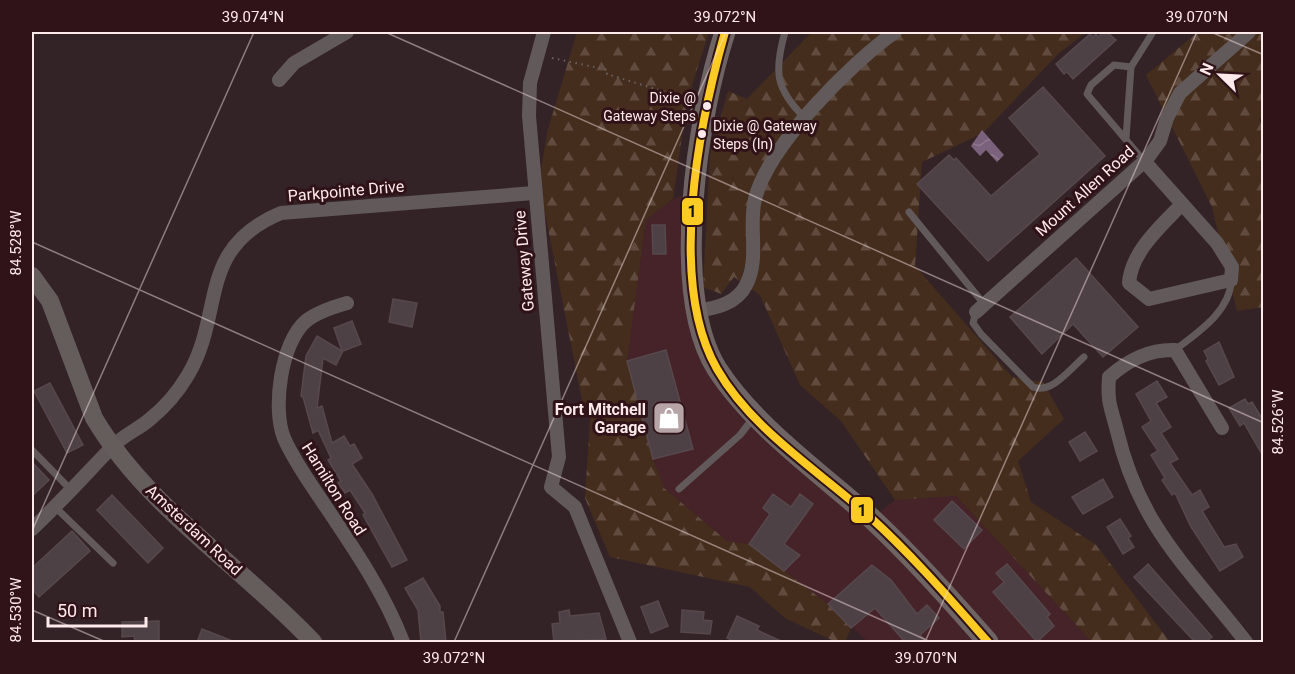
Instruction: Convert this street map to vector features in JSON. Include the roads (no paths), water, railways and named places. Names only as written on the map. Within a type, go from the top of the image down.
[{"type":"main road","points":[[725,32],[706,104],[700,142],[692,270],[696,311],[717,368],[755,415],[927,573],[988,642]]},
{"type":"street","points":[[279,80],[294,63],[347,32]]},
{"type":"street","name":"Gateway Drive","points":[[544,32],[537,54],[529,98],[534,194],[559,457],[551,487],[575,507],[630,642]]},
{"type":"street","points":[[696,311],[714,309],[733,300],[746,285],[751,273],[755,198],[767,170],[834,83],[895,32]]},
{"type":"street","name":"Mount Allen Road","points":[[980,308],[1144,161],[1160,141],[1167,118],[1180,93],[1249,32]]},
{"type":"street","points":[[1144,161],[1217,243],[1232,267],[1231,280],[1149,299],[1129,284],[1130,266],[1160,227],[1182,204]]},
{"type":"street","name":"Parkpointe Drive","points":[[32,529],[72,491],[113,445],[150,420],[172,398],[199,356],[211,298],[225,259],[246,232],[281,213],[534,194]]},
{"type":"street","name":"Amsterdam Road","points":[[32,276],[50,301],[94,418],[113,445],[160,502],[286,613],[313,642]]},
{"type":"street","name":"Hamilton Road","points":[[347,303],[331,307],[306,321],[298,330],[283,366],[278,409],[280,423],[284,437],[306,477],[379,593],[403,642]]},
{"type":"street","points":[[1222,428],[1176,350],[1162,350],[1142,355],[1124,363],[1109,377],[1108,401],[1124,458],[1145,511],[1192,579],[1246,642]]},
{"type":"lane","points":[[785,32],[778,57],[780,83],[788,101],[805,118]]},
{"type":"lane","points":[[1126,138],[1131,67],[1153,32]]},
{"type":"lane","points":[[1131,67],[1114,65],[1091,85],[1088,94],[1144,161]]},
{"type":"lane","points":[[909,212],[980,308],[973,323],[1033,387],[1049,388],[1084,357]]},
{"type":"lane","points":[[1176,350],[1202,329],[1223,306],[1231,280]]},
{"type":"lane","points":[[679,489],[740,435],[755,415]]},
{"type":"lane","points":[[32,450],[72,491]]},
{"type":"lane","points":[[55,507],[113,563]]},
{"type":"water","points":[[982,130],[1004,155],[997,162],[986,150],[980,156],[971,146]]},
{"type":"place","name":"Dixie @ Gateway Steps","points":[[707,106]]},
{"type":"place","name":"Dixie @ Gateway Steps (In)","points":[[702,134]]},
{"type":"place","name":"Fort Mitchell Garage","points":[[669,418]]}]
